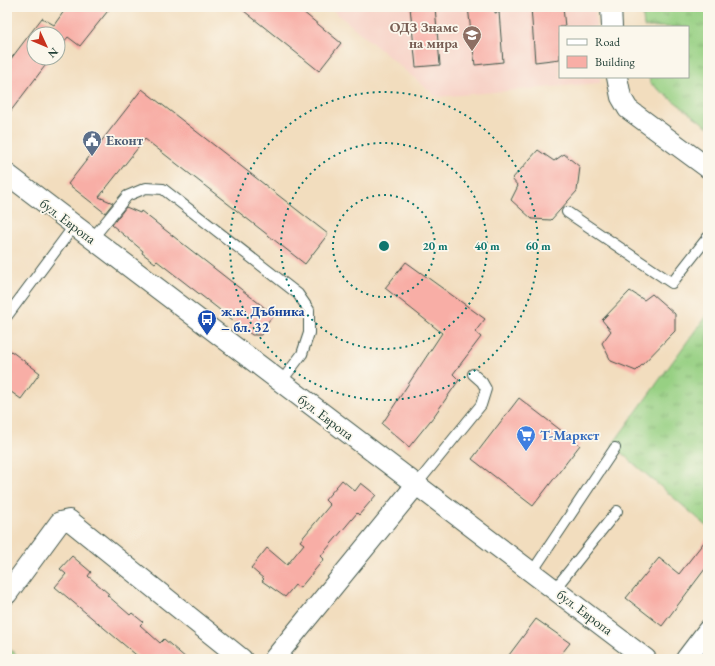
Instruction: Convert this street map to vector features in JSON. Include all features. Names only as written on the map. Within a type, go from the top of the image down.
[{"type":"street","points":[[610,7],[612,26]]},
{"type":"street","points":[[617,78],[621,97],[628,109],[708,168]]},
{"type":"street","name":"бул. Европа","points":[[7,174],[646,659]]},
{"type":"street","points":[[274,659],[416,485]]},
{"type":"street","points":[[7,594],[60,522],[69,520],[242,659]]},
{"type":"street","points":[[686,659],[708,630]]},
{"type":"lane","points":[[92,239],[127,196],[146,188],[163,188],[298,294],[309,310],[309,333],[302,354],[281,382]]},
{"type":"lane","points":[[567,212],[672,283],[708,237]]},
{"type":"lane","points":[[7,316],[74,226]]},
{"type":"lane","points":[[416,485],[481,405],[486,389],[482,382],[473,374]]},
{"type":"lane","points":[[532,572],[615,448]]},
{"type":"lane","points":[[554,590],[617,511]]},
{"type":"shaded area","name":"ОДЗ Знаме на мира","points":[[329,7],[595,7],[596,26],[559,26],[559,78],[600,78],[600,83],[437,97]]},
{"type":"green space","points":[[642,7],[708,7],[708,127],[650,83],[649,78],[689,78],[689,26],[644,26]]},
{"type":"green space","points":[[708,313],[708,527],[612,445]]},
{"type":"green space","points":[[7,647],[22,659],[7,659]]},
{"type":"building","points":[[67,7],[111,7],[80,46],[68,37],[66,39],[66,26],[36,26],[42,18],[54,25]]},
{"type":"building","points":[[239,7],[297,7],[341,43],[319,71]]},
{"type":"building","points":[[410,7],[435,7],[440,65],[416,67]]},
{"type":"building","points":[[468,7],[495,7],[495,13],[499,12],[503,62],[475,65]]},
{"type":"building","points":[[531,7],[563,7],[565,26],[559,26],[559,59],[535,62]]},
{"type":"building","points":[[26,39],[26,66],[45,66],[7,116],[7,64]]},
{"type":"building","points":[[142,89],[328,234],[305,264],[145,139],[99,197],[113,203],[105,213],[68,184]]},
{"type":"building","points":[[538,150],[554,161],[564,154],[580,167],[577,191],[551,220],[532,219],[511,200],[518,186],[512,179]]},
{"type":"building","points":[[126,207],[140,213],[141,211],[274,315],[264,326],[264,331],[261,335],[252,335],[157,261],[155,263],[142,253],[143,251],[112,225]]},
{"type":"building","points":[[406,262],[485,319],[475,332],[481,337],[453,374],[459,380],[434,416],[409,447],[382,424],[442,333],[385,288]]},
{"type":"building","points":[[630,291],[644,300],[652,294],[675,314],[675,331],[636,371],[611,361],[602,343],[611,331],[602,320]]},
{"type":"building","points":[[7,348],[40,373],[21,399],[7,389]]},
{"type":"building","name":"Т-Маркет","points":[[519,398],[580,445],[533,506],[472,459]]},
{"type":"building","points":[[342,480],[355,491],[361,483],[376,495],[359,515],[357,513],[321,556],[324,559],[300,588],[295,585],[285,597],[262,581],[264,579],[251,568],[267,548],[287,565],[304,544],[300,541],[330,505],[325,500]]},
{"type":"building","points":[[708,537],[708,565],[662,626],[626,598],[659,558],[679,574]]},
{"type":"building","points":[[72,556],[91,572],[88,576],[109,594],[107,595],[130,615],[132,613],[143,622],[140,625],[160,643],[164,639],[187,659],[141,659],[55,587],[66,574],[60,569]]},
{"type":"building","points":[[536,619],[570,643],[559,657],[557,655],[554,659],[506,659]]},
{"type":"place","name":"ОДЗ Знаме на мира","points":[[472,52]]},
{"type":"place","name":"Еконт","points":[[92,157]]},
{"type":"place","name":"ж.к. Дъбника – бл. 32","points":[[207,336]]},
{"type":"place","name":"Т-Маркет","points":[[526,452]]}]
